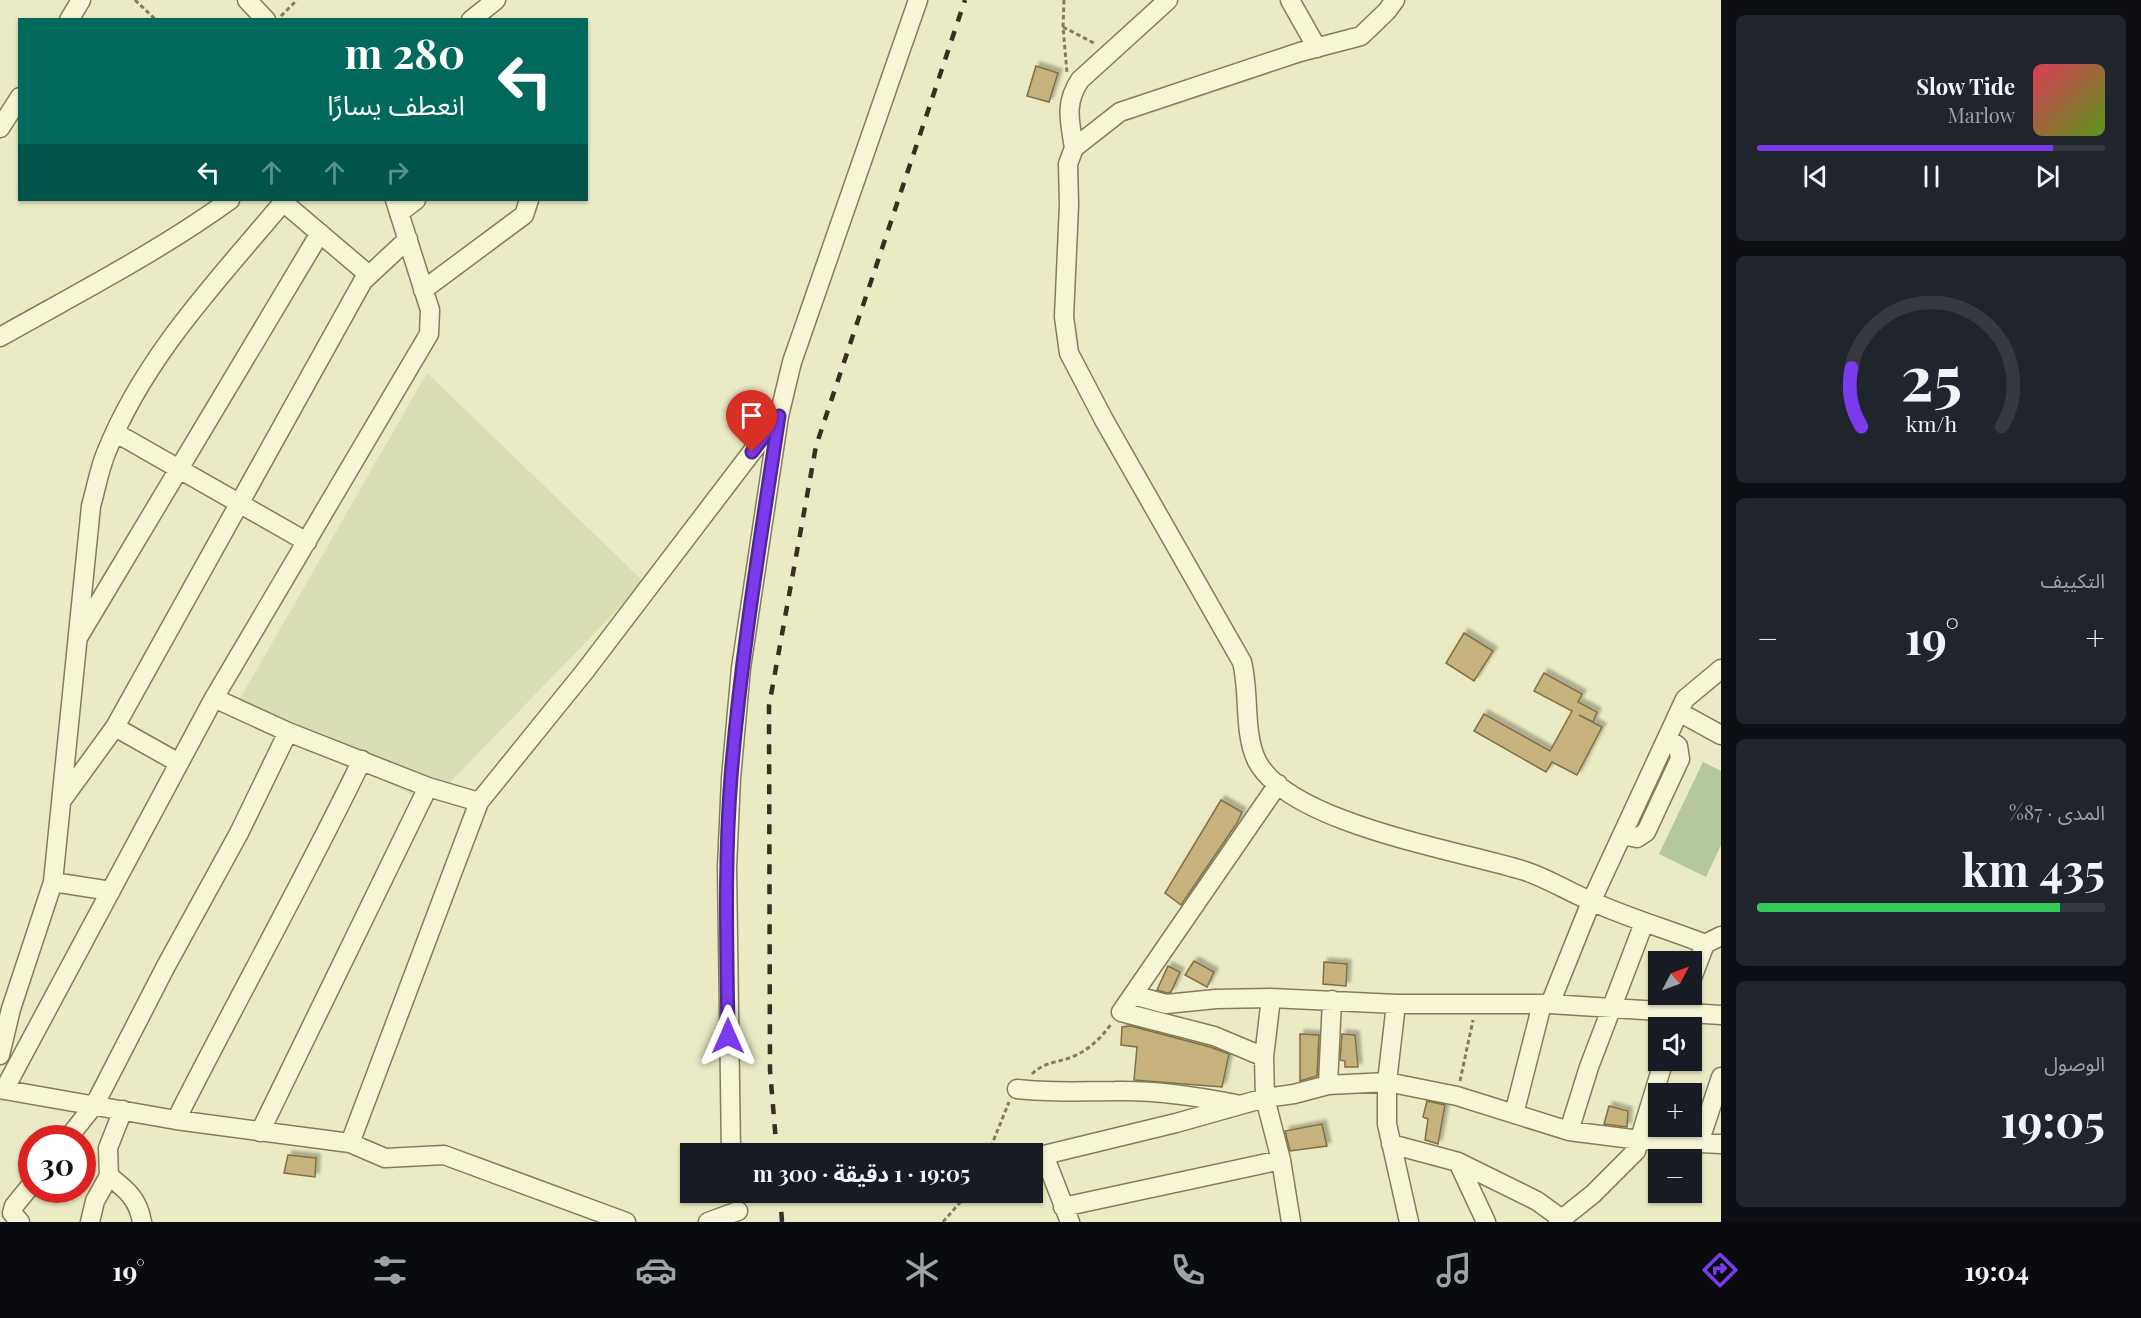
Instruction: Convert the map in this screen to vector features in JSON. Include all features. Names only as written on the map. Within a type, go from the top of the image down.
[{"type":"street","points":[[70,18],[81,0]]},
{"type":"street","points":[[247,0],[264,18]]},
{"type":"street","points":[[732,1143],[727,867],[731,778],[741,668],[779,416],[792,362],[918,0]]},
{"type":"street","points":[[1168,0],[1080,80],[1070,95],[1069,115],[1074,148],[1068,164],[1069,205],[1064,317],[1069,353],[1104,420],[1242,662],[1248,695],[1250,736],[1257,761],[1278,784],[1314,810],[1527,872],[1591,902],[1644,923],[1713,940],[1702,960]]},
{"type":"street","points":[[1290,0],[1317,48]]},
{"type":"street","points":[[1074,148],[1120,112],[1361,36],[1395,0]]},
{"type":"street","points":[[475,18],[495,8]]},
{"type":"street","points":[[0,128],[18,100]]},
{"type":"street","points":[[0,337],[147,254],[197,224],[229,201]]},
{"type":"street","points":[[0,1055],[11,1009],[53,882],[91,506],[106,454],[153,362],[194,306],[284,201],[369,275]]},
{"type":"street","points":[[413,201],[397,206],[430,310],[429,334],[214,698],[2,1090],[95,1104],[176,1120],[350,1143],[384,1158],[444,1155],[626,1222]]},
{"type":"street","points":[[423,290],[524,214],[529,201]]},
{"type":"street","points":[[76,641],[320,233]]},
{"type":"street","points":[[62,800],[115,727],[363,281],[408,239]]},
{"type":"street","points":[[350,1143],[478,802],[585,671],[779,416]]},
{"type":"street","points":[[116,433],[180,467],[307,542]]},
{"type":"street","points":[[1514,1114],[1546,1004],[1685,699],[1721,669]]},
{"type":"street","points":[[214,698],[288,732],[428,787],[478,802]]},
{"type":"street","points":[[1679,712],[1721,735]]},
{"type":"street","points":[[115,727],[179,763]]},
{"type":"street","points":[[78,1125],[95,1104],[166,966],[239,833],[288,732]]},
{"type":"street","points":[[176,1120],[229,1014],[295,897],[362,760]]},
{"type":"street","points":[[1264,1057],[1214,1036],[1120,1012],[1278,784]]},
{"type":"street","points":[[260,1132],[428,787]]},
{"type":"street","points":[[53,882],[111,891]]},
{"type":"street","points":[[1569,1131],[1589,1067],[1644,923]]},
{"type":"street","points":[[1133,995],[1166,1004],[1216,999],[1271,998],[1396,1004],[1546,1004],[1721,1015]]},
{"type":"street","points":[[1271,998],[1264,1057],[1265,1098],[1281,1160],[1292,1222]]},
{"type":"street","points":[[1328,1085],[1332,1000]]},
{"type":"street","points":[[1396,1004],[1387,1083],[1387,1124],[1409,1222]]},
{"type":"street","points":[[1391,1144],[1458,1162],[1502,1182],[1560,1220],[1627,1163],[1640,1140],[1661,1071]]},
{"type":"street","points":[[1700,1143],[1721,1077]]},
{"type":"street","points":[[1281,1160],[1066,1215],[1044,1155],[1265,1098],[1294,1094],[1328,1085],[1387,1083],[1457,1096],[1569,1131],[1640,1140],[1721,1144]]},
{"type":"street","points":[[1017,1089],[1046,1093],[1115,1090],[1188,1095],[1239,1105]]},
{"type":"street","points":[[90,1222],[95,1201],[109,1176],[108,1148],[123,1110]]},
{"type":"street","points":[[1458,1162],[1486,1222]]},
{"type":"street","points":[[109,1176],[134,1197],[140,1207],[142,1222]]},
{"type":"street","points":[[18,1201],[12,1213],[20,1222]]},
{"type":"street","points":[[708,1222],[737,1208]]},
{"type":"path","points":[[135,0],[154,18]]},
{"type":"path","points":[[279,18],[297,0]]},
{"type":"path","points":[[1064,0],[1063,27],[1070,95]]},
{"type":"path","points":[[1063,27],[1084,40],[1114,50]]},
{"type":"path","points":[[1457,1096],[1476,1004]]},
{"type":"path","points":[[943,1222],[959,1203]]},
{"type":"green space","points":[[427,373],[644,582],[429,804],[237,704]]},
{"type":"green space","points":[[1703,762],[1721,771],[1721,845],[1706,877],[1659,854]]},
{"type":"building","points":[[1036,66],[1058,73],[1049,102],[1027,96]]},
{"type":"building","points":[[1464,633],[1493,651],[1474,681],[1446,663]]},
{"type":"building","points":[[1544,673],[1582,694],[1578,702],[1597,712],[1593,722],[1579,715],[1602,727],[1577,775],[1552,762],[1546,772],[1474,731],[1484,714],[1550,751],[1572,711],[1534,691]]},
{"type":"building","points":[[1221,800],[1242,812],[1237,823],[1181,905],[1165,893]]},
{"type":"building","points":[[1194,961],[1214,972],[1207,987],[1185,975]]},
{"type":"building","points":[[1324,962],[1347,964],[1346,986],[1323,984]]},
{"type":"building","points":[[1168,966],[1180,972],[1171,992],[1167,993],[1157,990]]},
{"type":"building","points":[[1131,1026],[1229,1054],[1222,1087],[1134,1080],[1137,1047],[1121,1045],[1122,1027]]},
{"type":"building","points":[[1300,1034],[1319,1035],[1317,1076],[1300,1081]]},
{"type":"building","points":[[1342,1034],[1355,1035],[1358,1067],[1345,1067],[1345,1061],[1340,1060]]},
{"type":"building","points":[[1427,1101],[1445,1105],[1438,1144],[1425,1140],[1428,1119],[1423,1117]]},
{"type":"building","points":[[1609,1106],[1628,1111],[1627,1127],[1604,1124]]},
{"type":"building","points":[[1322,1124],[1327,1146],[1290,1151],[1285,1131]]},
{"type":"building","points":[[288,1155],[316,1158],[315,1177],[284,1173]]},
{"type":"railway","points":[[776,1143],[770,1070],[769,706],[816,446],[965,0]]},
{"type":"railway","points":[[781,1203],[782,1222]]},
{"type":"route","points":[[728,1036],[727,867],[731,778],[741,668],[779,416],[752,452]]}]
